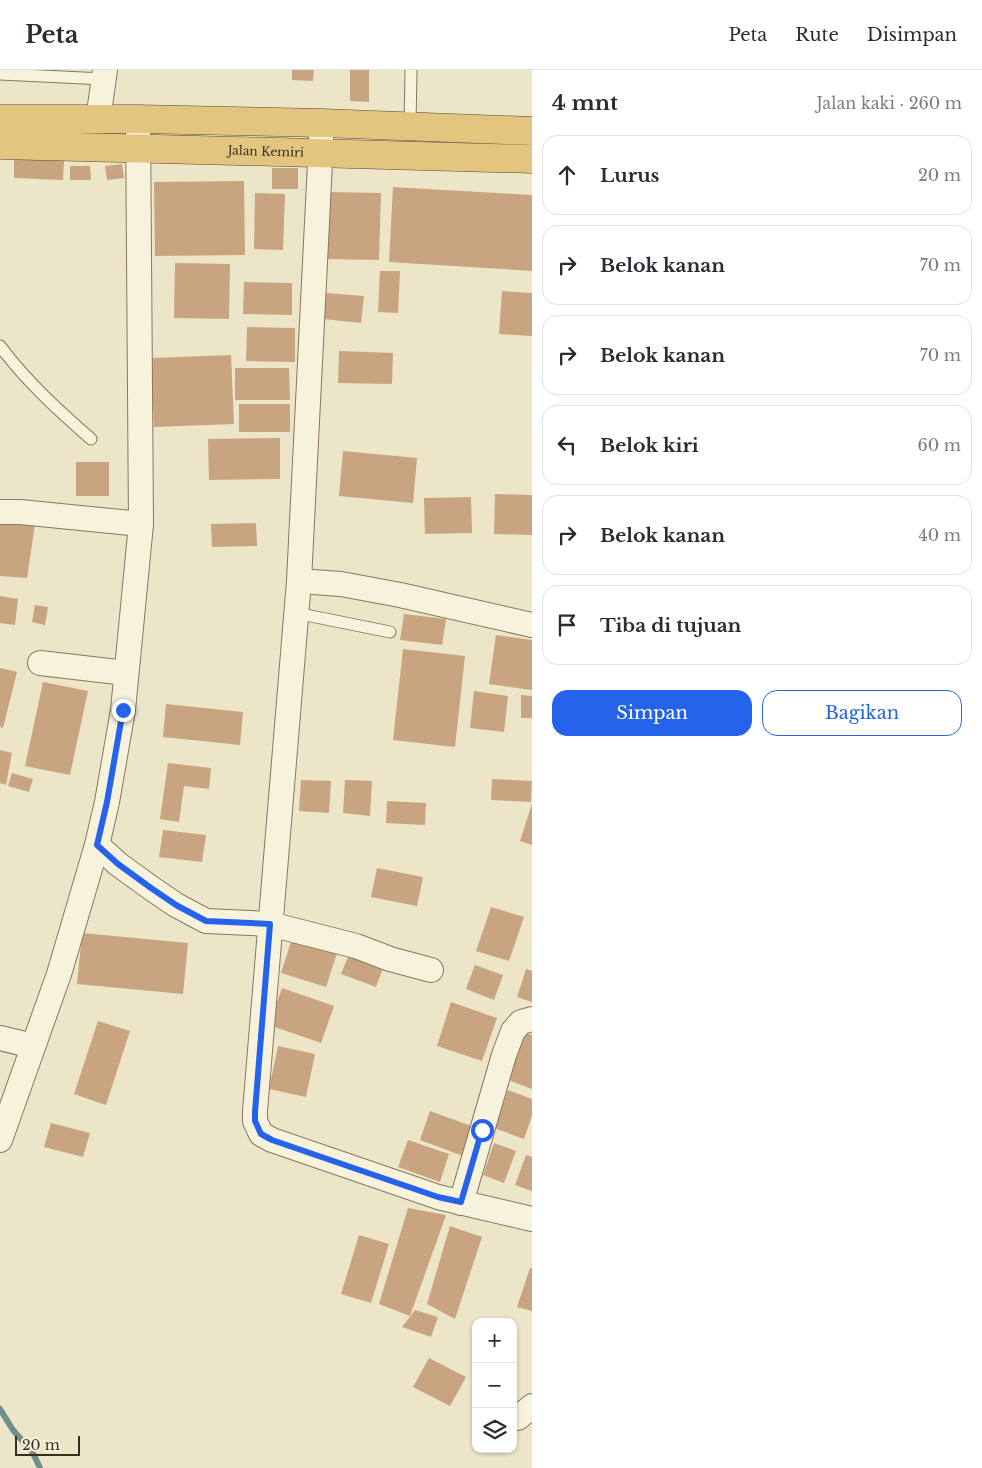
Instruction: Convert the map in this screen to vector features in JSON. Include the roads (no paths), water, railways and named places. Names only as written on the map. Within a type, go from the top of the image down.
[{"type":"highway","points":[[0,119],[138,119],[322,123],[532,131]]},
{"type":"highway","name":"Jalan Kemiri","points":[[0,145],[532,159]]},
{"type":"street","points":[[98,120],[105,74]]},
{"type":"street","points":[[0,1140],[59,974],[97,845],[109,793],[123,710],[141,524],[138,119]]},
{"type":"street","points":[[322,123],[299,581],[255,1121],[261,1134],[272,1140],[438,1197],[532,1219]]},
{"type":"street","points":[[0,512],[29,512],[141,524]]},
{"type":"street","points":[[299,581],[341,584],[400,595],[532,625]]},
{"type":"street","points":[[40,663],[126,674]]},
{"type":"street","points":[[97,845],[118,864],[151,888],[176,905],[206,921],[270,924],[356,946],[431,970]]},
{"type":"street","points":[[461,1202],[513,1031],[521,1022],[532,1019]]},
{"type":"street","points":[[0,1038],[33,1046]]},
{"type":"lane","points":[[410,126],[411,70]]},
{"type":"lane","points":[[0,74],[105,74]]},
{"type":"lane","points":[[0,346],[40,394],[91,439]]},
{"type":"lane","points":[[296,613],[390,632]]},
{"type":"waterway","points":[[0,1409],[13,1430],[33,1453],[40,1468]]}]
